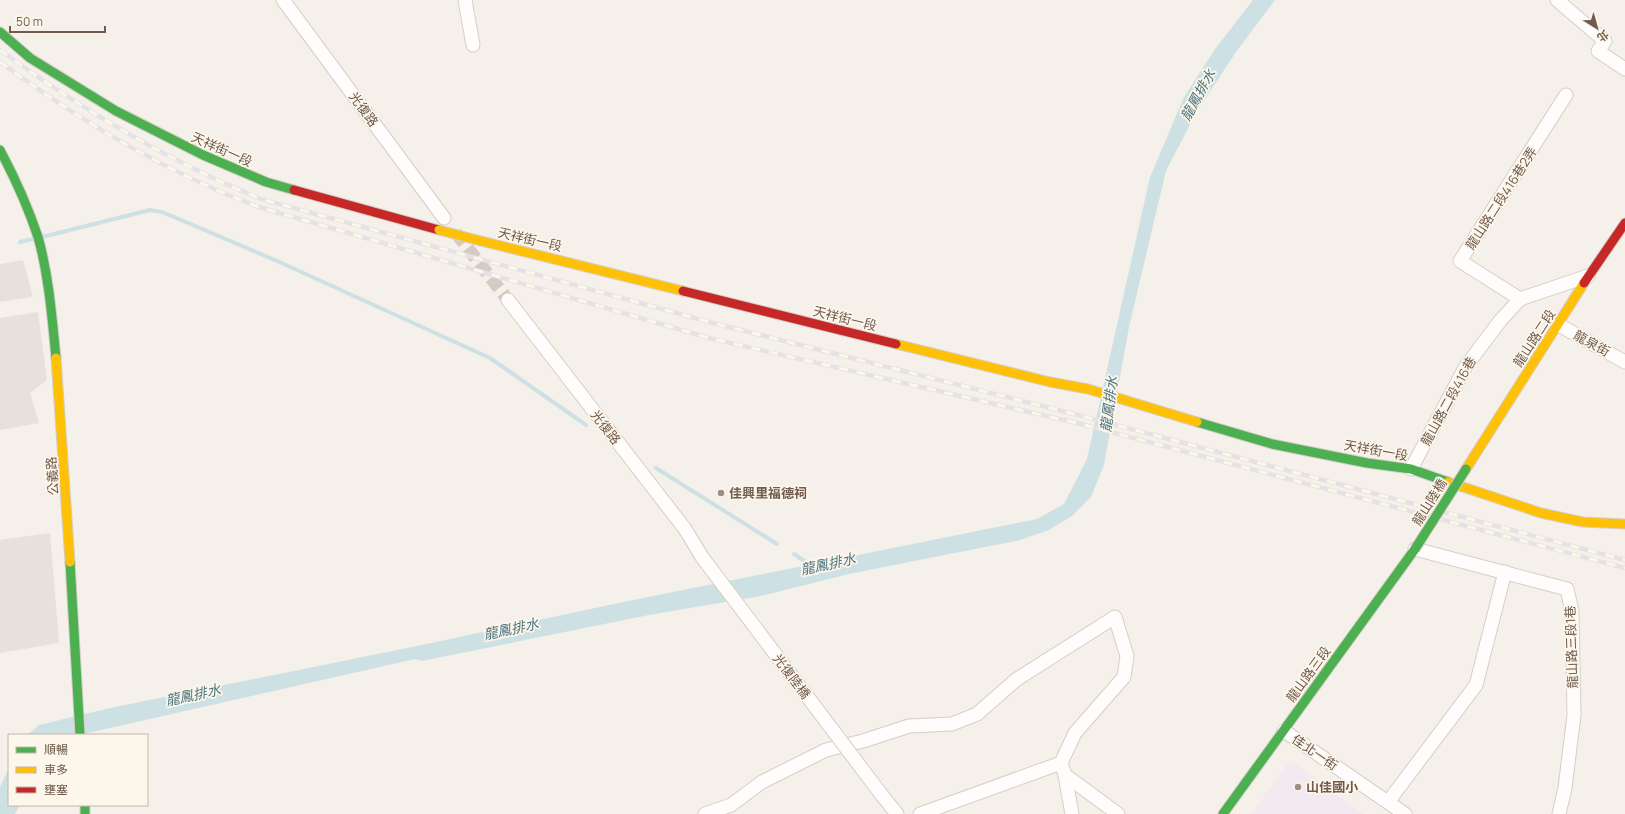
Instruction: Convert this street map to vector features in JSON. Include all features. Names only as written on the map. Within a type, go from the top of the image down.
[{"type":"street","name":"光復路","points":[[283,0],[442,224]]},
{"type":"street","points":[[465,0],[474,45]]},
{"type":"street","points":[[1557,0],[1605,41],[1598,51],[1625,69]]},
{"type":"street","name":"天祥街一段","points":[[0,32],[30,58],[116,111],[203,156],[266,182],[442,224],[481,241],[1050,382],[1088,389],[1272,444],[1367,463],[1411,469],[1541,513],[1583,522],[1625,524]]},
{"type":"street","name":"龍山路二段416巷2弄","points":[[1520,299],[1460,261],[1566,95]]},
{"type":"street","name":"公義路","points":[[0,150],[23,200],[41,251],[45,267],[56,347],[80,734]]},
{"type":"street","name":"龍山路二段","points":[[1466,468],[1588,276],[1625,223]]},
{"type":"street","name":"龍山路二段416巷","points":[[1411,469],[1466,366],[1500,321],[1520,299],[1588,276]]},
{"type":"street","name":"光復路","points":[[508,300],[685,530],[702,557]]},
{"type":"street","name":"龍泉街","points":[[1558,325],[1625,362]]},
{"type":"street","name":"龍山陸橋","points":[[1415,549],[1466,468]]},
{"type":"street","name":"龍山路三段1巷","points":[[1415,549],[1567,589],[1572,611],[1574,715],[1565,788],[1559,814]]},
{"type":"street","name":"龍山路三段","points":[[1223,814],[1415,549]]},
{"type":"street","name":"光復陸橋","points":[[702,557],[882,794],[894,813]]},
{"type":"street","points":[[1388,802],[1476,685],[1505,572]]},
{"type":"street","points":[[705,814],[731,805],[762,782],[826,750],[863,741],[909,726],[952,724],[977,714],[1017,679],[1115,617],[1127,656],[1124,677],[1075,733],[1063,769],[1072,814]]},
{"type":"street","name":"佳北一街","points":[[1284,731],[1405,814]]},
{"type":"street","points":[[920,814],[1063,769]]},
{"type":"street","points":[[1063,769],[1118,814]]},
{"type":"shaded area","points":[[23,260],[33,297],[0,302],[0,264]]},
{"type":"shaded area","points":[[38,312],[47,380],[30,393],[39,423],[0,430],[0,318]]},
{"type":"shaded area","points":[[50,533],[59,643],[0,653],[0,540]]},
{"type":"shaded area","name":"山佳國小","points":[[1290,760],[1363,814],[1251,814]]},
{"type":"water","name":"龍鳳排水","points":[[1253,0],[1275,0],[1236,52],[1196,113],[1166,171],[1129,327],[1104,465],[1091,497],[1072,516],[1049,530],[1020,540],[849,574],[761,596],[649,615],[422,661],[415,659],[83,734],[28,734],[39,725],[110,708],[412,647],[633,600],[1037,519],[1064,504],[1087,459],[1150,177],[1184,97],[1215,49]]},
{"type":"water","points":[[8,770],[8,806],[19,806],[15,814],[0,814],[0,787]]},
{"type":"waterway","points":[[42,237],[150,210],[162,212],[275,260],[490,358],[586,425]]},
{"type":"waterway","points":[[20,242],[33,239]]},
{"type":"waterway","points":[[656,468],[777,544]]},
{"type":"waterway","name":"龍鳳排水","points":[[794,554],[812,566]]},
{"type":"tunnel","points":[[456,233],[508,300]]},
{"type":"railway","points":[[0,50],[62,93],[159,151],[192,168],[261,199],[713,323],[1078,415],[1625,560]]},
{"type":"railway","points":[[0,62],[61,104],[125,144],[191,178],[259,207],[709,338],[1077,423],[1625,568]]},
{"type":"traffic: fast","points":[[0,32],[30,58],[116,111],[203,155],[266,182],[294,190]]},
{"type":"traffic: fast","points":[[0,150],[21,193],[38,237],[47,282],[56,358]]},
{"type":"traffic: fast","points":[[1197,422],[1272,444],[1367,463],[1411,469],[1448,482]]},
{"type":"traffic: fast","points":[[1415,549],[1466,469]]},
{"type":"traffic: fast","points":[[1223,814],[1415,549]]},
{"type":"traffic: fast","points":[[70,562],[80,734]]},
{"type":"traffic: fast","points":[[85,806],[85,814]]},
{"type":"traffic: slow","points":[[439,230],[481,241]]},
{"type":"traffic: slow","points":[[481,241],[683,291]]},
{"type":"traffic: slow","points":[[1466,469],[1584,283]]},
{"type":"traffic: slow","points":[[896,344],[1050,382],[1088,389],[1197,422]]},
{"type":"traffic: slow","points":[[56,358],[70,562]]},
{"type":"traffic: slow","points":[[1448,482],[1541,513],[1583,522],[1625,524]]},
{"type":"traffic: jam","points":[[294,190],[439,230]]},
{"type":"traffic: jam","points":[[1584,283],[1625,223]]},
{"type":"traffic: jam","points":[[683,291],[896,344]]},
{"type":"place","name":"佳興里福德祠","points":[[721,493]]},
{"type":"place","name":"山佳國小","points":[[1298,787]]}]
